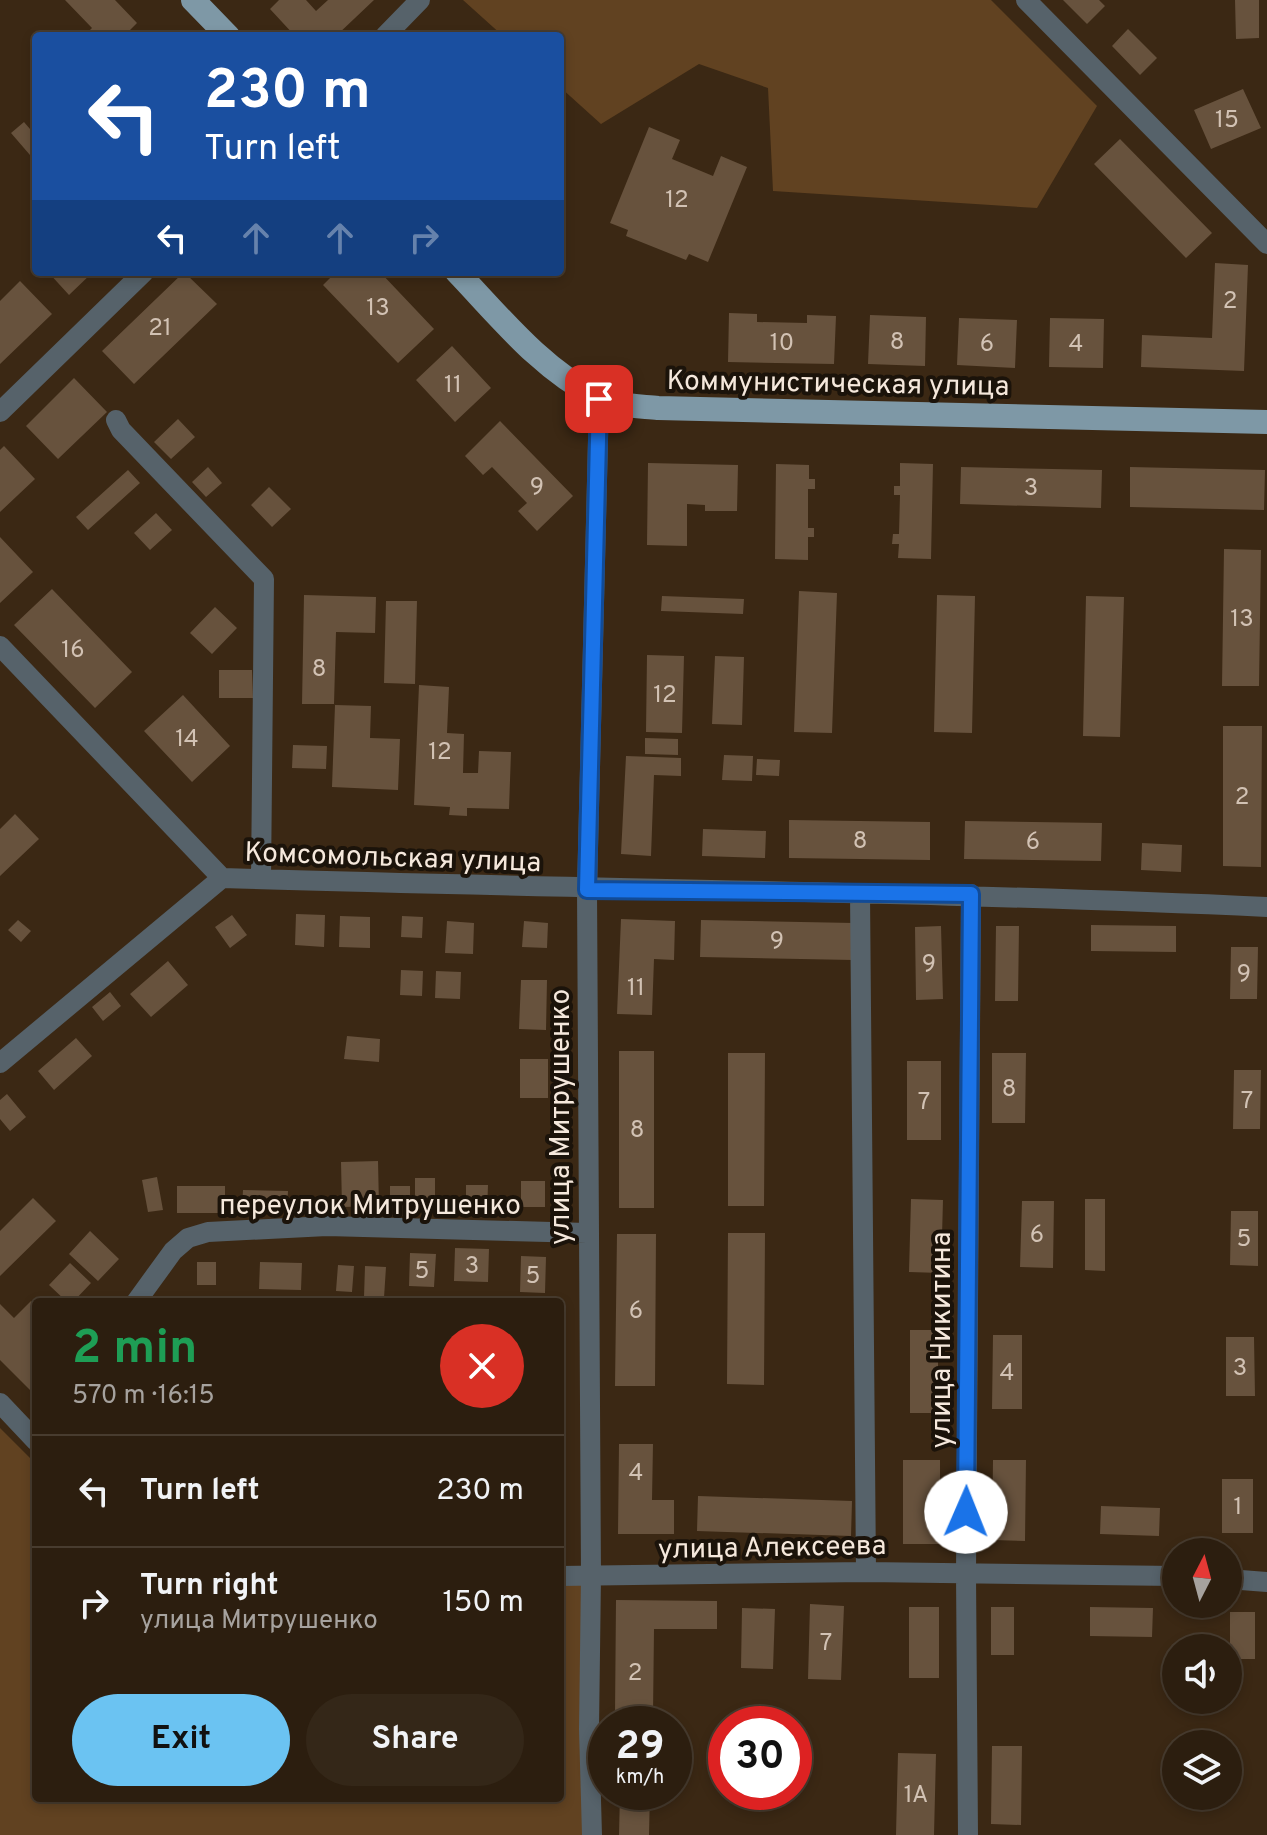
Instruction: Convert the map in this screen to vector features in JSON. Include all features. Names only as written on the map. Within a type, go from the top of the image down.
[{"type":"main road","points":[[193,0],[224,32]]},
{"type":"main road","name":"Коммунистическая улица","points":[[461,276],[529,347],[561,374],[599,399],[658,408],[1267,422]]},
{"type":"street","points":[[389,32],[420,0]]},
{"type":"street","points":[[1026,0],[1267,244]]},
{"type":"street","points":[[0,412],[140,276]]},
{"type":"street","name":"улица Митрушенко","points":[[592,1835],[589,1729],[587,890],[599,399]]},
{"type":"street","points":[[116,420],[121,430],[264,579],[261,879]]},
{"type":"street","name":"Комсомольская улица","points":[[0,646],[222,878],[587,890],[971,894],[1267,907]]},
{"type":"street","points":[[0,1063],[222,878]]},
{"type":"street","points":[[860,894],[866,1572]]},
{"type":"street","name":"улица Никитина","points":[[968,1835],[966,1574],[971,894]]},
{"type":"street","name":"переулок Митрушенко","points":[[139,1298],[173,1251],[188,1238],[208,1232],[327,1226],[587,1233]]},
{"type":"street","points":[[0,1403],[32,1437]]},
{"type":"street","name":"улица Алексеева","points":[[564,1576],[866,1572],[1162,1576]]},
{"type":"street","points":[[1242,1580],[1267,1582]]},
{"type":"shaded area","points":[[463,0],[991,0],[1097,106],[1037,208],[773,191],[768,88],[699,64],[601,124],[564,91],[564,32],[499,32]]},
{"type":"shaded area","points":[[0,1428],[32,1460],[32,1802],[564,1802],[564,1583],[581,1583],[591,1835],[0,1835]]},
{"type":"building","points":[[65,0],[115,0],[137,23],[128,32],[88,32],[92,28]]},
{"type":"building","points":[[279,0],[306,0],[316,11],[328,0],[374,0],[340,32],[291,32],[270,9]]},
{"type":"building","points":[[1063,0],[1099,0],[1105,6],[1087,24]]},
{"type":"building","points":[[1235,0],[1259,0],[1259,38],[1236,39]]},
{"type":"building","points":[[1128,29],[1157,58],[1140,75],[1112,46]]},
{"type":"building","points":[[1243,89],[1261,128],[1211,149],[1194,110]]},
{"type":"building","points":[[24,122],[32,131],[32,157],[11,133]]},
{"type":"building","points":[[649,127],[680,140],[672,159],[713,176],[721,156],[747,167],[708,262],[689,254],[686,260],[626,236],[628,230],[610,223]]},
{"type":"building","points":[[1120,139],[1212,233],[1186,258],[1094,164]]},
{"type":"building","points":[[1215,263],[1248,265],[1244,371],[1141,367],[1142,335],[1212,338]]},
{"type":"building","points":[[52,276],[89,276],[69,295]]},
{"type":"building","points":[[180,276],[188,276],[217,304],[134,384],[102,351]]},
{"type":"building","points":[[332,276],[384,276],[434,329],[398,363],[323,285]]},
{"type":"building","points":[[20,281],[52,314],[0,364],[0,301]]},
{"type":"building","points":[[729,313],[757,314],[757,322],[807,323],[807,315],[836,316],[834,364],[728,362]]},
{"type":"building","points":[[870,315],[926,317],[925,366],[868,364]]},
{"type":"building","points":[[959,318],[1017,320],[1015,368],[957,365]]},
{"type":"building","points":[[1050,318],[1104,319],[1103,368],[1049,367]]},
{"type":"building","points":[[452,346],[491,388],[455,422],[416,380]]},
{"type":"building","points":[[74,378],[107,412],[58,459],[26,426]]},
{"type":"building","points":[[178,419],[195,437],[171,459],[154,442]]},
{"type":"building","points":[[500,421],[573,496],[537,531],[518,511],[527,503],[492,467],[483,475],[465,456]]},
{"type":"building","points":[[4,446],[35,479],[0,512],[0,450]]},
{"type":"building","points":[[648,463],[738,465],[737,511],[705,511],[705,505],[687,504],[687,546],[647,545]]},
{"type":"building","points":[[900,463],[933,464],[931,559],[898,558],[899,544],[892,544],[893,534],[899,534],[900,495],[894,495],[894,486],[900,486]]},
{"type":"building","points":[[776,464],[809,465],[809,479],[815,479],[815,489],[808,489],[808,528],[814,528],[814,537],[808,537],[808,560],[775,559]]},
{"type":"building","points":[[208,467],[222,483],[206,497],[192,482]]},
{"type":"building","points":[[961,467],[1102,470],[1101,508],[960,504]]},
{"type":"building","points":[[1130,467],[1265,470],[1264,510],[1130,507]]},
{"type":"building","points":[[128,470],[140,483],[88,530],[76,517]]},
{"type":"building","points":[[269,487],[291,509],[272,527],[251,505]]},
{"type":"building","points":[[156,513],[172,530],[150,550],[134,533]]},
{"type":"building","points":[[0,537],[33,572],[0,603]]},
{"type":"building","points":[[1224,549],[1261,550],[1259,686],[1222,686]]},
{"type":"building","points":[[52,589],[132,672],[95,708],[14,625]]},
{"type":"building","points":[[799,591],[837,593],[832,733],[794,732]]},
{"type":"building","points":[[304,595],[376,597],[375,633],[336,632],[334,704],[302,704]]},
{"type":"building","points":[[937,595],[975,596],[972,733],[934,732]]},
{"type":"building","points":[[662,596],[744,599],[743,614],[661,611]]},
{"type":"building","points":[[1086,596],[1124,597],[1120,737],[1083,736]]},
{"type":"building","points":[[386,601],[417,601],[415,684],[384,683]]},
{"type":"building","points":[[215,607],[237,628],[212,654],[190,633]]},
{"type":"building","points":[[647,655],[684,656],[682,733],[646,732]]},
{"type":"building","points":[[715,656],[744,657],[742,725],[712,724]]},
{"type":"building","points":[[219,670],[252,670],[253,698],[219,698]]},
{"type":"building","points":[[419,685],[449,687],[447,733],[464,734],[463,773],[478,773],[479,751],[511,752],[509,809],[467,808],[467,816],[449,815],[450,807],[414,805]]},
{"type":"building","points":[[183,695],[230,746],[192,782],[144,731]]},
{"type":"building","points":[[335,705],[371,706],[370,738],[400,739],[398,790],[332,787]]},
{"type":"building","points":[[1223,726],[1262,726],[1261,867],[1223,866]]},
{"type":"building","points":[[645,738],[678,739],[678,755],[645,754]]},
{"type":"building","points":[[293,745],[327,746],[326,769],[292,768]]},
{"type":"building","points":[[724,755],[753,756],[752,781],[722,780]]},
{"type":"building","points":[[626,756],[681,758],[681,776],[654,775],[651,856],[621,854]]},
{"type":"building","points":[[757,759],[780,760],[779,776],[756,775]]},
{"type":"building","points":[[15,814],[39,839],[0,876],[0,829]]},
{"type":"building","points":[[789,820],[930,822],[930,860],[789,858]]},
{"type":"building","points":[[965,821],[1102,823],[1101,861],[964,859]]},
{"type":"building","points":[[703,829],[766,831],[765,858],[702,856]]},
{"type":"building","points":[[1142,843],[1182,845],[1181,872],[1141,870]]},
{"type":"building","points":[[296,914],[325,915],[324,947],[295,945]]},
{"type":"building","points":[[232,915],[247,935],[230,948],[215,927]]},
{"type":"building","points":[[340,916],[370,917],[370,948],[339,947]]},
{"type":"building","points":[[402,916],[423,917],[422,938],[401,937]]},
{"type":"building","points":[[621,919],[675,921],[674,960],[654,959],[652,1015],[617,1014]]},
{"type":"building","points":[[18,920],[31,931],[21,942],[8,930]]},
{"type":"building","points":[[701,920],[854,923],[853,960],[700,957]]},
{"type":"building","points":[[447,921],[474,923],[473,954],[445,953]]},
{"type":"building","points":[[524,921],[548,923],[547,948],[522,947]]},
{"type":"building","points":[[1091,925],[1176,926],[1176,952],[1091,951]]},
{"type":"building","points":[[941,926],[943,999],[916,1000],[915,927]]},
{"type":"building","points":[[996,926],[1019,926],[1018,1001],[995,1001]]},
{"type":"building","points":[[1231,947],[1258,947],[1257,999],[1230,999]]},
{"type":"building","points":[[168,961],[188,985],[151,1017],[130,994]]},
{"type":"building","points":[[401,970],[423,971],[422,996],[400,995]]},
{"type":"building","points":[[436,971],[461,972],[460,999],[435,998]]},
{"type":"building","points":[[521,980],[547,980],[546,1030],[519,1029]]},
{"type":"building","points":[[110,992],[121,1006],[103,1021],[92,1007]]},
{"type":"building","points":[[347,1036],[380,1039],[379,1062],[344,1059]]},
{"type":"building","points":[[76,1038],[92,1056],[54,1090],[38,1071]]},
{"type":"building","points":[[619,1051],[654,1051],[654,1208],[619,1208]]},
{"type":"building","points":[[728,1053],[765,1053],[764,1206],[728,1206]]},
{"type":"building","points":[[992,1053],[1026,1053],[1025,1123],[992,1123]]},
{"type":"building","points":[[520,1059],[548,1059],[548,1098],[520,1098]]},
{"type":"building","points":[[907,1061],[941,1061],[941,1140],[907,1140]]},
{"type":"building","points":[[1234,1070],[1261,1070],[1260,1129],[1233,1129]]},
{"type":"building","points":[[7,1094],[26,1117],[10,1131],[0,1119],[0,1100]]},
{"type":"building","points":[[378,1161],[379,1206],[342,1207],[341,1162]]},
{"type":"building","points":[[157,1177],[163,1210],[148,1212],[142,1180]]},
{"type":"building","points":[[415,1178],[435,1178],[435,1206],[415,1206]]},
{"type":"building","points":[[521,1181],[545,1181],[545,1207],[521,1207]]},
{"type":"building","points":[[466,1185],[488,1185],[487,1213],[466,1213]]},
{"type":"building","points":[[177,1186],[225,1186],[225,1213],[177,1213]]},
{"type":"building","points":[[390,1186],[410,1186],[410,1216],[390,1216]]},
{"type":"building","points":[[243,1190],[288,1191],[287,1210],[242,1208]]},
{"type":"building","points":[[33,1198],[56,1221],[0,1276],[0,1231]]},
{"type":"building","points":[[911,1199],[943,1200],[941,1273],[909,1272]]},
{"type":"building","points":[[1085,1199],[1105,1199],[1105,1271],[1085,1270]]},
{"type":"building","points":[[1022,1201],[1054,1201],[1053,1268],[1020,1267]]},
{"type":"building","points":[[1231,1211],[1258,1211],[1258,1266],[1230,1265]]},
{"type":"building","points":[[90,1231],[119,1259],[98,1281],[69,1254]]},
{"type":"building","points":[[728,1233],[765,1233],[764,1385],[727,1384]]},
{"type":"building","points":[[617,1234],[656,1234],[655,1386],[615,1386]]},
{"type":"building","points":[[455,1248],[489,1249],[488,1282],[454,1281]]},
{"type":"building","points":[[410,1253],[436,1254],[434,1287],[409,1286]]},
{"type":"building","points":[[521,1256],[546,1257],[545,1293],[520,1292]]},
{"type":"building","points":[[197,1262],[216,1262],[216,1285],[197,1285]]},
{"type":"building","points":[[260,1262],[302,1263],[301,1290],[259,1289]]},
{"type":"building","points":[[70,1263],[91,1283],[77,1298],[63,1298],[49,1285]]},
{"type":"building","points":[[338,1265],[354,1266],[352,1292],[336,1291]]},
{"type":"building","points":[[365,1266],[386,1267],[384,1298],[364,1297]]},
{"type":"building","points":[[31,1301],[32,1392],[0,1360],[0,1304],[14,1318]]},
{"type":"building","points":[[910,1330],[938,1330],[938,1413],[910,1413]]},
{"type":"building","points":[[993,1335],[1022,1335],[1022,1409],[992,1409]]},
{"type":"building","points":[[1226,1337],[1254,1337],[1255,1396],[1226,1396]]},
{"type":"building","points":[[619,1444],[653,1444],[652,1500],[674,1500],[674,1534],[618,1534]]},
{"type":"building","points":[[903,1460],[940,1460],[940,1544],[903,1544]]},
{"type":"building","points":[[993,1460],[1026,1460],[1025,1541],[992,1540]]},
{"type":"building","points":[[1222,1479],[1253,1479],[1253,1533],[1222,1533]]},
{"type":"building","points":[[698,1496],[852,1501],[851,1536],[697,1531]]},
{"type":"building","points":[[1101,1506],[1160,1508],[1159,1536],[1100,1534]]},
{"type":"building","points":[[616,1600],[717,1601],[717,1629],[654,1629],[653,1706],[615,1706]]},
{"type":"building","points":[[810,1604],[844,1606],[841,1680],[808,1679]]},
{"type":"building","points":[[909,1607],[939,1607],[939,1678],[909,1678]]},
{"type":"building","points":[[991,1607],[1014,1607],[1014,1655],[991,1655]]},
{"type":"building","points":[[1090,1607],[1153,1608],[1152,1637],[1090,1636]]},
{"type":"building","points":[[742,1608],[775,1609],[773,1669],[741,1668]]},
{"type":"building","points":[[1242,1612],[1255,1612],[1255,1659],[1242,1659],[1242,1634],[1230,1634],[1230,1618],[1242,1618]]},
{"type":"building","points":[[992,1746],[1022,1746],[1021,1825],[991,1824]]},
{"type":"building","points":[[898,1753],[936,1754],[934,1835],[896,1835]]},
{"type":"building","points":[[620,1810],[650,1810],[649,1835],[619,1835]]},
{"type":"route","points":[[599,399],[587,890],[971,894],[966,1512]]}]
